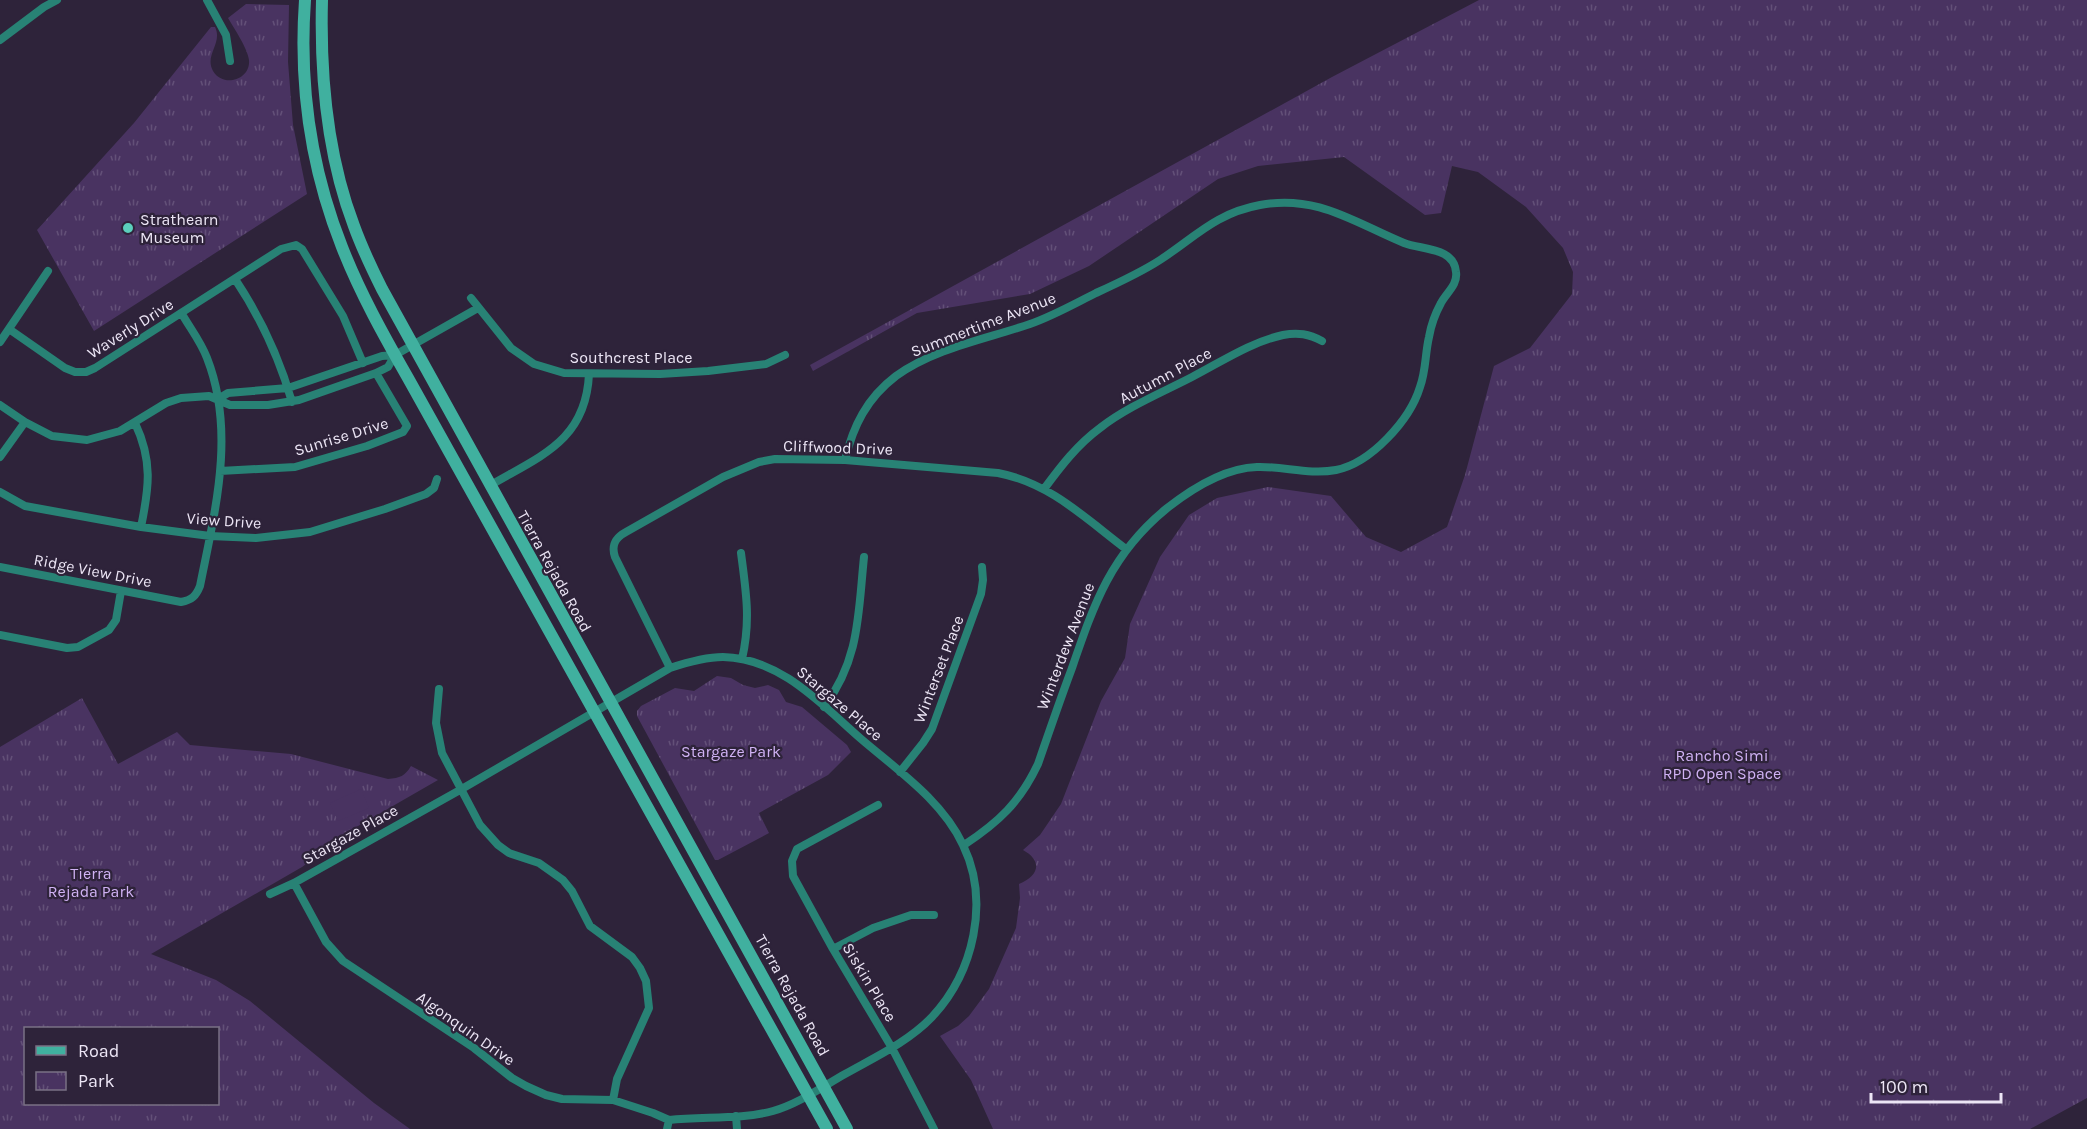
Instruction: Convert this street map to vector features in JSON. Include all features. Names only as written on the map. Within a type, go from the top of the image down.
[{"type":"main road","points":[[305,0],[303,56],[308,120],[321,182],[333,224],[353,275],[395,355],[826,1129]]},
{"type":"main road","name":"Tierra Rejada Road","points":[[322,0],[321,32],[327,110],[339,178],[366,256],[411,346],[847,1129]]},
{"type":"street","points":[[0,40],[57,0]]},
{"type":"street","points":[[207,0],[226,35],[230,61]]},
{"type":"street","name":"Summertime Avenue","points":[[845,460],[851,435],[863,410],[880,389],[899,374],[941,353],[1056,313],[1145,269],[1207,225],[1250,207],[1282,202],[1320,206],[1345,214],[1405,243],[1441,251],[1450,257],[1456,273],[1452,287],[1439,307]]},
{"type":"street","name":"Waverly Drive","points":[[9,329],[65,368],[75,372],[86,372],[182,314],[281,249],[296,244],[302,249],[337,304],[363,363]]},
{"type":"street","points":[[0,342],[48,271]]},
{"type":"street","points":[[235,279],[266,330],[292,402]]},
{"type":"street","name":"Southcrest Place","points":[[471,298],[500,337],[522,357],[549,370],[564,373],[660,374],[708,371],[766,364],[784,355]]},
{"type":"street","name":"Winterdew Avenue","points":[[963,845],[1003,816],[1017,802],[1029,783],[1038,764],[1094,604],[1109,574],[1126,549],[1168,508],[1192,491],[1221,476],[1257,467],[1311,472],[1337,470],[1367,456],[1397,428],[1414,403],[1424,372],[1432,322],[1439,307]]},
{"type":"street","points":[[218,399],[228,393],[288,388],[382,356],[395,355],[478,308]]},
{"type":"street","points":[[182,314],[208,359],[218,399],[222,445],[210,536]]},
{"type":"street","name":"Autumn Place","points":[[1044,489],[1062,464],[1081,444],[1101,427],[1127,411],[1266,340],[1299,333],[1311,335],[1322,341]]},
{"type":"street","points":[[0,405],[24,422],[52,436],[87,440],[120,431],[166,403],[181,398],[201,396],[218,399],[230,405],[268,405],[292,402],[376,373],[388,367],[395,355]]},
{"type":"street","name":"Sunrise Drive","points":[[220,471],[295,467],[367,446],[403,432],[407,426],[376,373]]},
{"type":"street","points":[[489,486],[548,452],[564,438],[580,415],[588,389],[589,374]]},
{"type":"street","points":[[0,457],[24,422]]},
{"type":"street","points":[[135,423],[147,456],[149,471],[141,527]]},
{"type":"street","name":"Cliffwood Drive","points":[[670,668],[612,549],[618,537],[723,477],[759,462],[792,459],[845,460],[998,473],[1022,479],[1044,489],[1126,549]]},
{"type":"street","name":"View Drive","points":[[0,492],[25,506],[141,527],[210,536],[256,538],[310,532],[426,494],[434,488],[437,479]]},
{"type":"street","name":"Ridge View Drive","points":[[0,567],[181,602],[190,601],[197,594],[200,586],[210,536]]},
{"type":"street","points":[[741,553],[748,617],[747,638],[742,659]]},
{"type":"street","points":[[824,707],[841,681],[853,651],[864,557]]},
{"type":"street","name":"Winterset Place","points":[[900,772],[923,743],[937,717],[981,594],[982,567]]},
{"type":"street","points":[[0,635],[67,648],[78,646],[109,630],[116,620],[121,591]]},
{"type":"street","name":"Stargaze Place","points":[[270,894],[294,883],[460,790],[670,668],[706,658],[724,657],[742,659],[776,671],[791,680],[900,772],[936,805],[951,824],[963,845],[973,879],[976,913],[974,936],[968,959],[946,1000],[931,1018],[892,1048],[808,1095],[770,1111],[668,1125]]},
{"type":"street","points":[[439,689],[436,708],[437,736],[446,764],[488,836],[509,853],[552,870],[572,891],[590,926],[621,948],[640,968],[649,994],[649,1008],[617,1079],[613,1100]]},
{"type":"street","name":"Siskin Place","points":[[878,805],[797,849],[793,854],[793,876],[892,1048],[934,1129]]},
{"type":"street","name":"Algonquin Drive","points":[[294,883],[326,942],[343,961],[474,1048],[512,1078],[546,1095],[562,1100],[613,1100],[653,1113],[668,1125]]},
{"type":"street","points":[[833,949],[873,928],[911,915],[934,915]]},
{"type":"street","points":[[736,1116],[737,1129]]},
{"type":"green space","name":"Rancho Simi RPD Open Space","points":[[1479,0],[2087,0],[2087,1098],[2030,1129],[993,1129],[971,1080],[940,1036],[958,1026],[969,1016],[989,989],[1016,928],[1020,898],[1019,884],[1031,877],[1036,868],[1034,859],[1023,850],[1040,835],[1061,804],[1101,701],[1125,658],[1130,624],[1160,557],[1189,515],[1217,498],[1268,487],[1331,496],[1366,537],[1401,552],[1447,527],[1465,475],[1494,366],[1530,348],[1572,294],[1573,272],[1563,248],[1526,207],[1478,172],[1452,166],[1441,213],[1425,215],[1344,157],[1258,166],[1218,179],[1089,266],[1030,294],[917,313],[813,371],[810,365],[1332,77]]},
{"type":"green space","points":[[246,4],[289,5],[288,62],[293,125],[307,194],[94,331],[37,230],[134,123],[211,27],[215,27],[217,33],[211,60],[213,71],[223,79],[229,80],[246,73],[248,55],[228,18]]},
{"type":"green space","name":"Stargaze Park","points":[[717,676],[731,678],[743,685],[755,688],[768,685],[779,690],[786,702],[802,707],[847,745],[851,752],[828,775],[759,813],[769,833],[715,860],[637,716],[637,711],[641,706],[675,688],[694,691]]},
{"type":"green space","name":"Tierra Rejada Park","points":[[82,698],[118,764],[177,732],[190,745],[291,754],[388,779],[402,776],[411,766],[438,780],[318,849],[320,854],[302,867],[151,954],[216,980],[250,1001],[374,1103],[410,1129],[0,1129],[0,747]]},
{"type":"green space","points":[[361,789],[369,808],[338,821],[330,803]]},
{"type":"place","name":"Strathearn Museum","points":[[128,228]]}]
